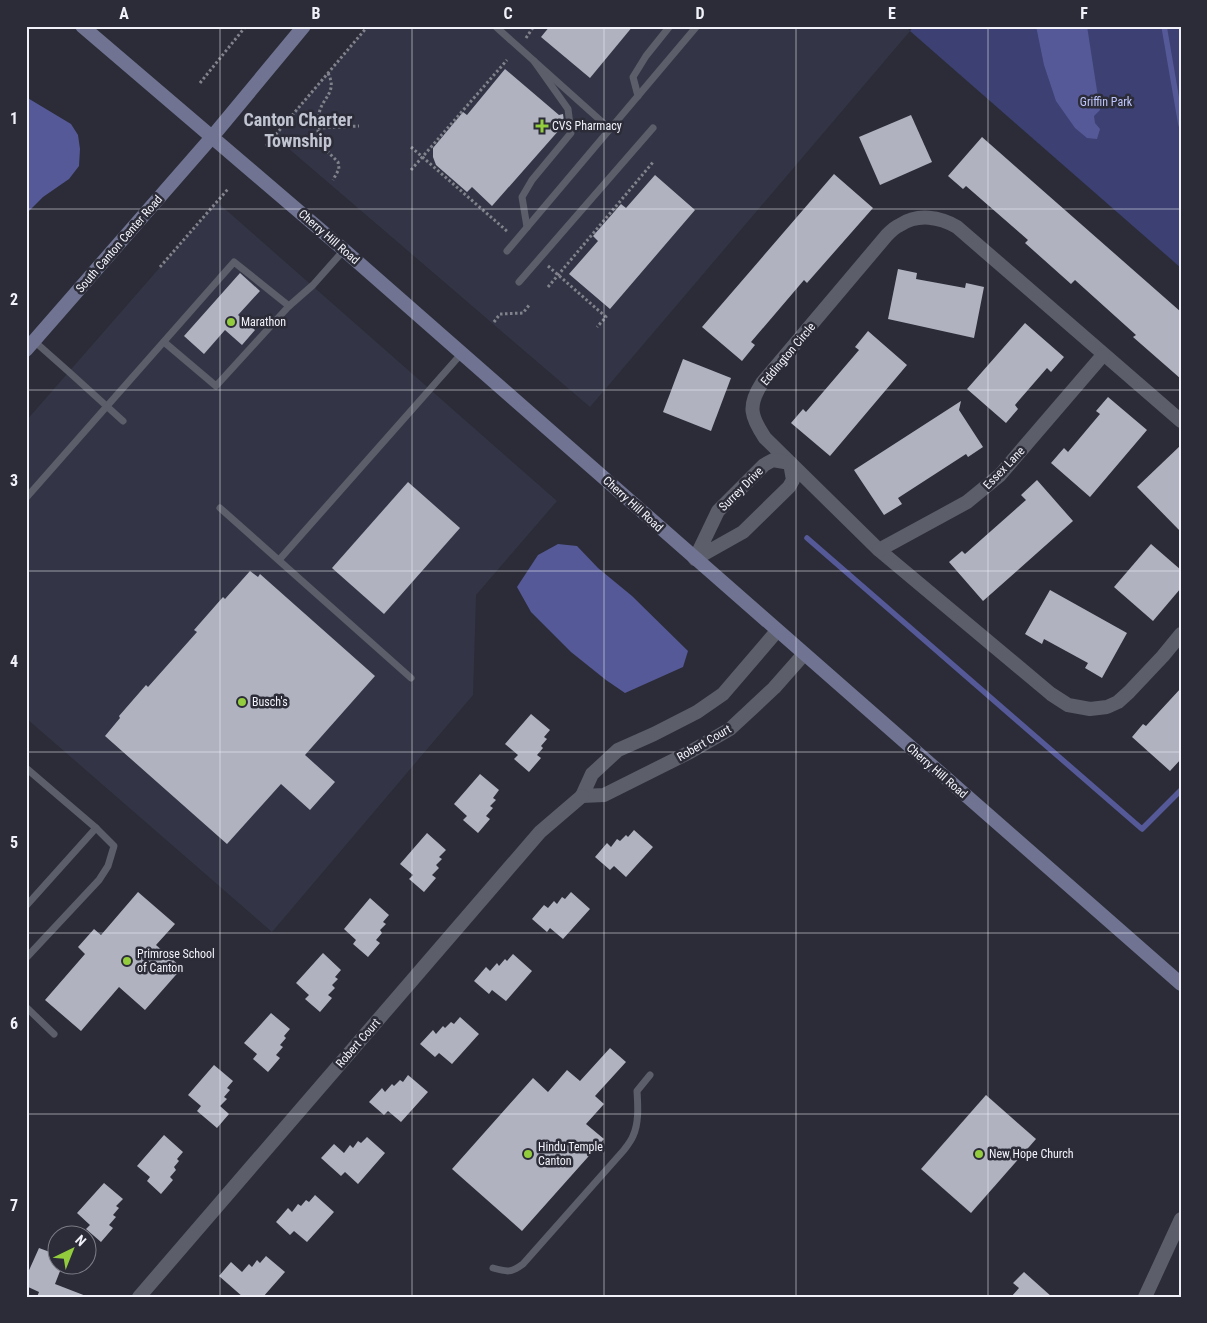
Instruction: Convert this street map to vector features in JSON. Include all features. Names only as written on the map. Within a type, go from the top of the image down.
[{"type":"main road","name":"Cherry Hill Road","points":[[82,26],[344,250],[1181,984]]},
{"type":"main road","name":"South Canton Center Road","points":[[30,346],[212,137],[304,26]]},
{"type":"street","name":"Eddington Circle","points":[[1181,421],[957,227],[936,218],[913,219],[900,224],[888,235],[762,383],[755,394],[752,414],[765,438],[879,550],[1051,694],[1068,705],[1090,709],[1107,707],[1118,702],[1130,692],[1181,634]]},
{"type":"street","name":"Essex Lane","points":[[879,550],[967,502],[1000,475],[1103,355]]},
{"type":"street","name":"Surrey Drive","points":[[695,559],[718,511],[764,465],[772,460],[790,463]]},
{"type":"street","points":[[695,559],[743,532],[789,487],[793,480],[790,463]]},
{"type":"street","name":"Robert Court","points":[[140,1297],[540,832],[582,796],[592,774],[618,750],[697,712],[723,694],[777,631]]},
{"type":"street","name":"Robert Court","points":[[582,796],[604,795],[690,752],[730,729],[774,688],[804,654]]},
{"type":"street","points":[[1145,1297],[1181,1219]]},
{"type":"lane","points":[[494,26],[610,129]]},
{"type":"lane","points":[[638,96],[633,76],[670,26]]},
{"type":"lane","points":[[507,251],[697,26]]},
{"type":"lane","points":[[527,228],[522,197],[532,180],[571,133],[568,109],[534,61]]},
{"type":"lane","points":[[519,282],[653,128]]},
{"type":"lane","points":[[164,342],[216,386],[289,306],[313,284],[344,250]]},
{"type":"lane","points":[[26,498],[234,262],[289,306]]},
{"type":"lane","points":[[30,346],[107,406],[123,421]]},
{"type":"lane","points":[[279,560],[462,353]]},
{"type":"lane","points":[[220,508],[411,678]]},
{"type":"lane","points":[[26,768],[96,828],[114,846],[108,866],[99,880],[26,958]]},
{"type":"lane","points":[[26,906],[96,828]]},
{"type":"lane","points":[[26,1007],[54,1034]]},
{"type":"lane","points":[[493,1268],[503,1271],[515,1271],[523,1264],[624,1150],[633,1136],[636,1126],[637,1091],[650,1075]]},
{"type":"path","points":[[200,82],[246,26]]},
{"type":"path","points":[[266,146],[368,26]]},
{"type":"path","points":[[526,38],[534,26]]},
{"type":"path","points":[[411,170],[507,60]]},
{"type":"path","points":[[328,73],[332,81],[329,93],[319,112],[318,142],[338,162],[339,169],[333,180]]},
{"type":"path","points":[[318,128],[359,126]]},
{"type":"path","points":[[411,147],[508,232]]},
{"type":"path","points":[[548,287],[654,162]]},
{"type":"path","points":[[160,267],[228,189]]},
{"type":"path","points":[[547,266],[606,317],[597,327]]},
{"type":"path","points":[[494,322],[500,314],[523,312],[530,304]]},
{"type":"shaded area","points":[[368,26],[905,26],[910,31],[590,407],[274,136]]},
{"type":"shaded area","points":[[1036,26],[1087,26],[1100,110],[1094,116],[1095,123],[1100,129],[1097,139],[1087,138],[1075,128],[1056,101],[1044,65]]},
{"type":"shaded area","points":[[26,97],[71,124],[78,135],[80,149],[79,166],[69,179],[43,197],[26,214]]},
{"type":"shaded area","points":[[217,202],[557,501],[476,595],[473,695],[272,932],[26,718],[26,421]]},
{"type":"shaded area","points":[[558,544],[577,546],[598,568],[632,596],[688,651],[683,667],[625,693],[571,652],[531,612],[517,587],[538,555]]},
{"type":"green space","name":"Griffin Park","points":[[914,26],[1181,26],[1181,268],[910,31]]},
{"type":"building","points":[[550,26],[633,26],[590,78],[541,37]]},
{"type":"building","name":"CVS Pharmacy","points":[[505,69],[559,115],[563,114],[565,129],[560,129],[492,206],[472,187],[467,192],[436,165],[433,157],[433,148],[463,112],[467,115]]},
{"type":"building","points":[[911,115],[932,162],[880,185],[859,137]]},
{"type":"building","points":[[982,137],[1181,312],[1181,379],[1133,337],[1136,335],[1075,280],[1071,284],[1025,243],[1028,240],[966,186],[963,189],[948,176]]},
{"type":"building","points":[[834,174],[873,208],[807,283],[804,280],[751,342],[755,345],[742,361],[702,327]]},
{"type":"building","points":[[655,175],[695,210],[610,309],[569,274],[598,241],[593,236],[621,204],[626,208]]},
{"type":"building","points":[[898,269],[917,273],[916,279],[965,288],[966,283],[984,287],[974,338],[888,319]]},
{"type":"building","points":[[240,273],[260,291],[238,315],[255,330],[242,345],[225,330],[204,354],[184,336]]},
{"type":"building","points":[[1025,323],[1064,357],[1051,372],[1047,368],[1015,405],[1018,409],[1006,423],[967,389]]},
{"type":"building","points":[[868,331],[907,365],[830,456],[791,423],[803,409],[806,412],[859,350],[855,347]]},
{"type":"building","points":[[683,359],[731,378],[711,431],[663,412]]},
{"type":"building","points":[[1108,397],[1147,430],[1090,497],[1051,463],[1064,448],[1068,452],[1100,414],[1096,411]]},
{"type":"building","points":[[961,401],[959,410],[983,447],[968,457],[966,454],[898,498],[902,504],[884,515],[854,470]]},
{"type":"building","points":[[1181,445],[1181,532],[1137,487]]},
{"type":"building","points":[[1037,480],[1073,521],[983,601],[949,562],[962,551],[965,554],[1026,500],[1021,495]]},
{"type":"building","points":[[408,482],[460,528],[384,614],[332,568]]},
{"type":"building","points":[[1151,544],[1181,570],[1181,588],[1153,621],[1114,587]]},
{"type":"building","name":"Busch's","points":[[250,571],[258,577],[260,574],[375,676],[305,755],[335,782],[310,810],[281,784],[227,844],[105,736],[120,718],[119,716],[146,685],[148,687],[197,632],[194,630],[223,597],[225,599]]},
{"type":"building","points":[[1050,590],[1127,633],[1102,678],[1085,668],[1088,663],[1044,639],[1042,644],[1025,634]]},
{"type":"building","points":[[1181,688],[1181,759],[1170,771],[1132,737],[1143,724],[1146,726]]},
{"type":"building","points":[[531,714],[550,730],[544,737],[547,739],[541,746],[543,748],[537,755],[541,758],[529,772],[514,759],[518,755],[505,744]]},
{"type":"building","points":[[480,774],[499,790],[493,798],[496,800],[490,806],[493,808],[486,816],[490,819],[478,833],[463,820],[467,816],[454,804]]},
{"type":"building","points":[[634,830],[653,847],[626,877],[614,866],[610,870],[595,857],[607,843],[611,847],[617,839],[620,841],[626,835],[628,837]]},
{"type":"building","points":[[427,833],[446,850],[439,857],[442,859],[436,865],[439,868],[432,875],[436,878],[424,892],[409,879],[413,875],[400,864]]},
{"type":"building","name":"Primrose School of Canton","points":[[138,892],[175,924],[156,945],[182,968],[145,1010],[119,987],[81,1031],[45,1000],[85,954],[78,947],[94,929],[101,935]]},
{"type":"building","points":[[571,892],[590,909],[563,939],[550,928],[547,932],[532,919],[544,905],[548,908],[554,901],[557,904],[562,897],[565,899]]},
{"type":"building","points":[[370,898],[389,915],[383,922],[386,924],[380,930],[382,933],[376,940],[380,943],[368,957],[353,944],[356,940],[344,929]]},
{"type":"building","points":[[323,953],[341,970],[335,977],[338,979],[332,985],[335,988],[328,995],[332,998],[320,1012],[305,999],[309,995],[296,983]]},
{"type":"building","points":[[513,954],[532,971],[506,1001],[492,990],[489,994],[474,981],[486,967],[490,971],[497,963],[499,966]]},
{"type":"building","points":[[271,1013],[290,1029],[280,1045],[283,1047],[276,1055],[280,1058],[268,1072],[253,1059],[257,1054],[244,1043]]},
{"type":"building","points":[[460,1017],[479,1034],[452,1064],[439,1053],[435,1057],[420,1044],[433,1030],[436,1034],[443,1026],[445,1028],[451,1022],[454,1024]]},
{"type":"building","name":"Hindu Temple Canton","points":[[610,1048],[626,1062],[595,1096],[604,1104],[586,1124],[604,1139],[522,1231],[452,1169],[533,1078],[548,1092],[567,1070],[580,1081]]},
{"type":"building","points":[[214,1065],[233,1081],[227,1088],[230,1090],[224,1097],[227,1099],[220,1106],[229,1114],[217,1128],[197,1111],[201,1106],[188,1095]]},
{"type":"building","points":[[408,1075],[428,1092],[401,1122],[388,1111],[384,1115],[369,1102],[382,1088],[385,1092],[392,1084],[394,1086],[400,1080],[403,1082]]},
{"type":"building","name":"New Hope Church","points":[[986,1095],[1036,1139],[971,1213],[921,1169]]},
{"type":"building","points":[[164,1135],[183,1152],[177,1159],[179,1161],[174,1167],[176,1170],[170,1177],[173,1180],[161,1194],[147,1181],[150,1177],[137,1166]]},
{"type":"building","points":[[367,1137],[385,1153],[358,1184],[345,1172],[341,1176],[321,1158],[334,1144],[344,1153],[350,1145],[353,1148],[358,1141],[361,1143]]},
{"type":"building","points":[[104,1183],[123,1199],[116,1206],[119,1208],[113,1215],[116,1217],[109,1225],[113,1228],[101,1242],[98,1239],[98,1226],[89,1226],[77,1213]]},
{"type":"building","points":[[315,1195],[334,1212],[307,1242],[294,1231],[290,1235],[276,1222],[288,1208],[292,1212],[298,1204],[301,1206],[306,1200],[309,1202]]},
{"type":"building","points":[[39,1248],[48,1251],[48,1276],[58,1276],[55,1284],[86,1296],[37,1297],[39,1292],[26,1286],[26,1277]]},
{"type":"building","points":[[266,1256],[285,1272],[263,1297],[243,1297],[219,1276],[231,1262],[242,1272],[249,1264],[252,1267],[257,1260],[260,1263]]},
{"type":"building","points":[[1024,1272],[1052,1297],[1011,1297],[1019,1288],[1013,1283]]},
{"type":"waterway","points":[[1164,26],[1181,125]]},
{"type":"waterway","points":[[807,538],[1142,829],[1181,790]]},
{"type":"place","name":"CVS Pharmacy","points":[[542,126]]},
{"type":"place","name":"Marathon","points":[[231,322]]},
{"type":"place","name":"Busch's","points":[[242,702]]},
{"type":"place","name":"Primrose School of Canton","points":[[127,961]]},
{"type":"place","name":"Hindu Temple Canton","points":[[528,1154]]},
{"type":"place","name":"New Hope Church","points":[[979,1154]]},
{"type":"district","name":"Canton Charter Township","points":[[298,129]]}]
